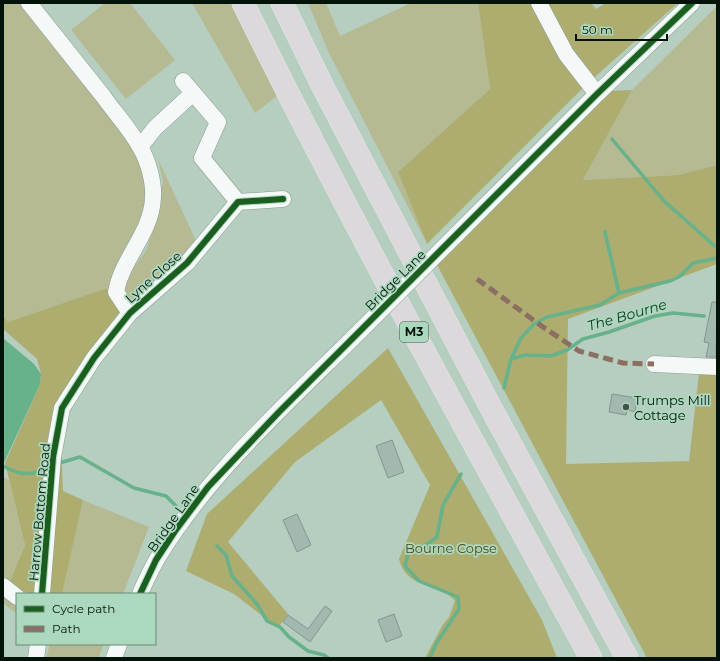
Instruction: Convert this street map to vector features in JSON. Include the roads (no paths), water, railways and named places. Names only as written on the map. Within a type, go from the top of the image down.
[{"type":"highway","name":"M3","points":[[243,3],[272,63],[409,322],[591,658]]},
{"type":"highway","name":"M3","points":[[282,3],[323,87],[488,401],[597,599],[627,658]]},
{"type":"street","points":[[29,3],[140,147],[146,158],[153,196],[150,216],[142,236],[118,282],[116,292],[130,313]]},
{"type":"street","points":[[539,3],[566,54],[597,94]]},
{"type":"street","name":"Bridge Lane","points":[[140,593],[156,560],[175,531],[208,487],[279,412],[597,94],[692,3]]},
{"type":"street","points":[[183,81],[218,122],[202,158],[238,202],[282,198]]},
{"type":"street","points":[[140,147],[155,128],[193,93]]},
{"type":"street","name":"Lyne Close","points":[[62,408],[94,358],[130,313],[187,264],[238,202]]},
{"type":"street","points":[[654,364],[717,367]]},
{"type":"street","name":"Harrow Bottom Road","points":[[42,593],[53,464],[62,408]]},
{"type":"street","points":[[3,586],[16,596]]},
{"type":"street","points":[[36,658],[38,645]]},
{"type":"street","points":[[114,658],[119,645]]},
{"type":"waterway","points":[[612,139],[664,201],[717,248]]},
{"type":"waterway","points":[[605,232],[619,293]]},
{"type":"waterway","name":"The Bourne","points":[[504,388],[511,359],[521,338],[534,324],[547,317],[600,305],[619,293],[670,281],[679,277],[693,263],[717,258]]},
{"type":"waterway","name":"The Bourne","points":[[511,359],[525,355],[551,356],[567,350],[583,339],[609,332],[655,316],[673,313],[704,316]]},
{"type":"waterway","points":[[56,464],[80,457],[134,488],[166,496],[176,506]]},
{"type":"waterway","points":[[3,466],[16,472],[28,474],[37,472],[48,466]]},
{"type":"waterway","points":[[430,658],[436,644],[459,609],[458,597],[419,581],[405,566],[408,553],[426,545],[437,537],[443,505],[461,474]]},
{"type":"waterway","points":[[217,546],[226,555],[232,576],[257,604],[267,621],[280,627],[289,637],[308,651],[324,655],[328,658]]},
{"type":"place","name":"Trumps Mill Cottage","points":[[626,407]]},
{"type":"park label","name":"Bourne Copse","points":[[451,548]]}]
